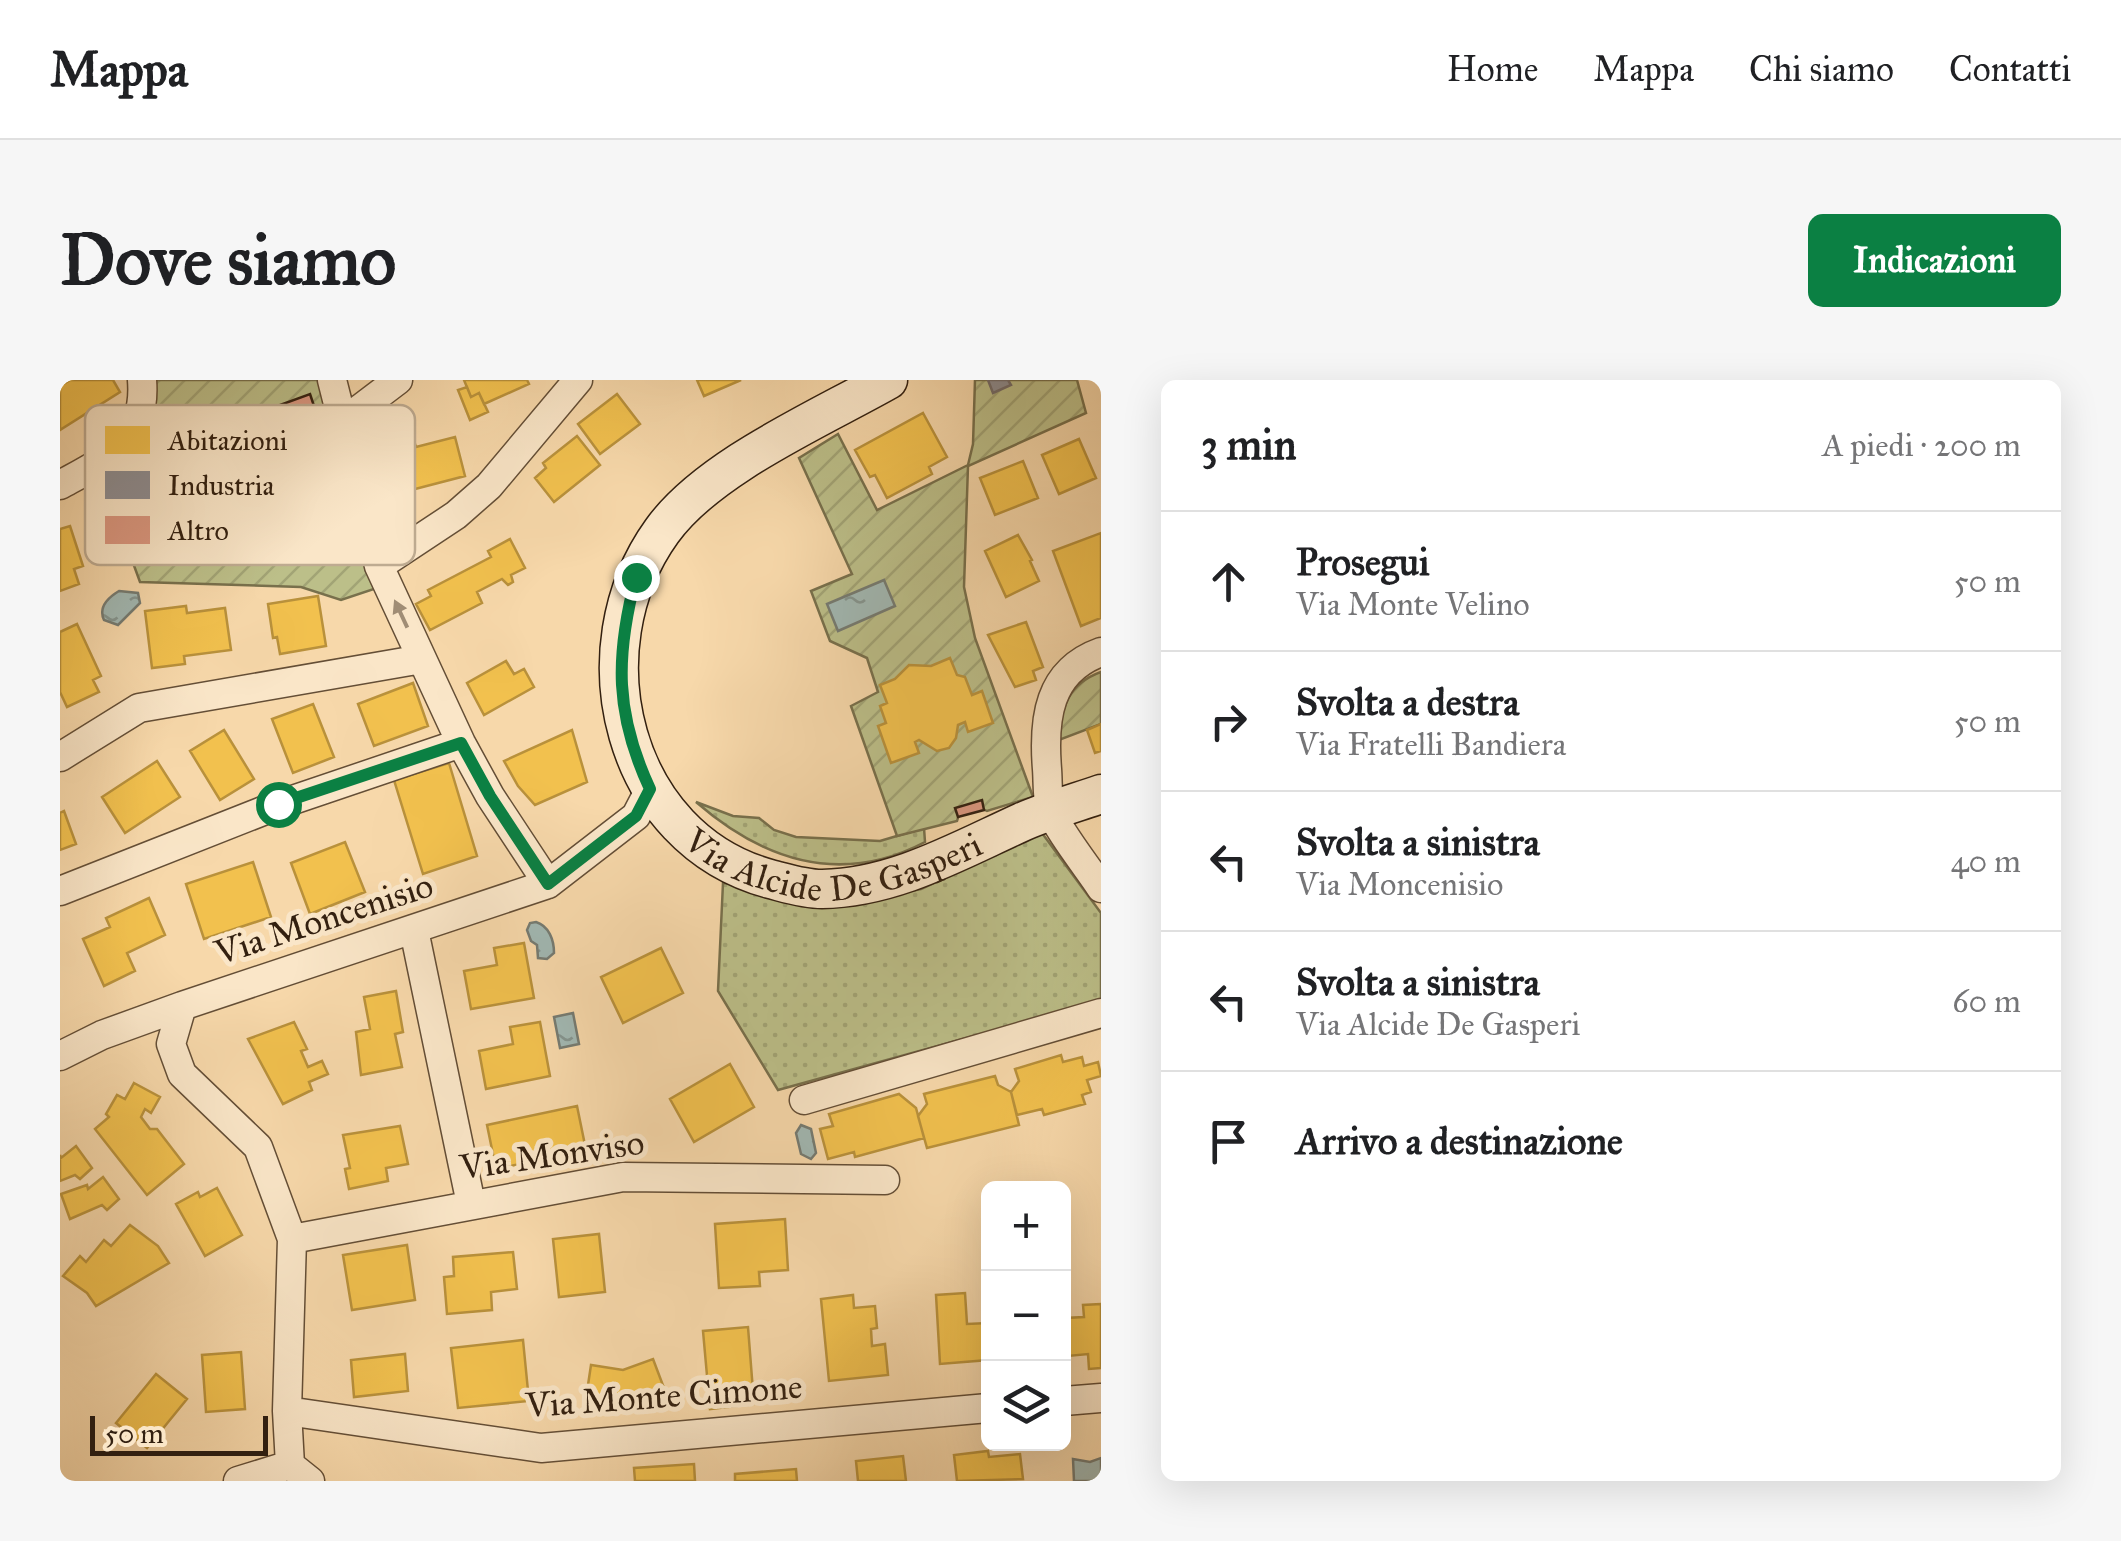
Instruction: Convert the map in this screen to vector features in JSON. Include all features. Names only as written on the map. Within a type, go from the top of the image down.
[{"type":"street","points":[[141,405],[142,380]]},
{"type":"street","points":[[332,380],[339,405]]},
{"type":"street","points":[[365,405],[398,380]]},
{"type":"street","points":[[415,542],[456,515],[489,486],[578,380]]},
{"type":"street","name":"Via Alcide De Gasperi","points":[[888,380],[703,488],[663,530],[648,554],[636,577],[620,656],[626,727],[650,789],[683,832],[718,858],[754,875],[819,889],[866,885],[906,874],[1051,811],[1101,794]]},
{"type":"street","points":[[60,485],[85,471]]},
{"type":"street","points":[[379,566],[461,743],[490,796],[548,884]]},
{"type":"street","points":[[1101,652],[1085,658],[1064,674],[1050,704],[1045,744],[1051,811],[1101,888]]},
{"type":"street","points":[[60,757],[139,708],[422,660]]},
{"type":"street","points":[[60,891],[278,804],[461,743]]},
{"type":"street","name":"Via Moncenisio","points":[[60,1056],[102,1035],[182,1006],[548,884],[636,816],[650,789]]},
{"type":"street","points":[[414,930],[470,1204]]},
{"type":"street","points":[[182,1006],[170,1044],[182,1074],[258,1146],[292,1238],[287,1411],[300,1473],[238,1481]]},
{"type":"street","points":[[804,1100],[1101,1013]]},
{"type":"street","name":"Via Monviso","points":[[292,1238],[623,1176],[885,1180]]},
{"type":"street","points":[[1071,1400],[1101,1398]]},
{"type":"street","name":"Via Monte Cimone","points":[[287,1411],[542,1448],[981,1409]]},
{"type":"green space","points":[[151,380],[320,380],[327,405],[138,405]]},
{"type":"green space","points":[[975,380],[1077,380],[1086,413],[968,466],[964,587],[975,638],[1033,797],[987,811],[977,806],[960,811],[957,821],[897,836],[851,706],[878,692],[867,658],[830,641],[811,591],[852,574],[799,458],[838,434],[877,510],[968,465],[973,444]]},
{"type":"green space","points":[[134,565],[371,565],[377,588],[341,600],[301,587],[140,582]]},
{"type":"green space","points":[[1101,672],[1101,724],[1059,740],[1068,698],[1081,683]]},
{"type":"green space","points":[[696,802],[733,816],[759,818],[774,830],[796,837],[880,841],[924,828],[925,842],[863,863],[804,861],[749,839]]},
{"type":"green space","points":[[1042,833],[1101,913],[1101,1001],[778,1090],[718,991],[723,883],[885,896],[921,889]]},
{"type":"water","points":[[884,580],[895,606],[838,631],[827,604]]},
{"type":"water","points":[[119,591],[138,593],[140,603],[118,625],[104,620],[102,611],[108,599]]},
{"type":"water","points":[[536,922],[552,939],[554,953],[547,959],[538,958],[537,945],[527,930],[530,923]]},
{"type":"water","points":[[573,1013],[579,1044],[560,1048],[554,1017]]},
{"type":"water","points":[[801,1125],[811,1129],[816,1153],[811,1159],[801,1154],[796,1133]]},
{"type":"water","points":[[1101,1458],[1101,1481],[1074,1481],[1073,1459],[1090,1462]]},
{"type":"building: Abitazioni","points":[[70,380],[113,380],[120,392],[99,405],[85,405],[85,414],[60,430],[60,386]]},
{"type":"building: Abitazioni","points":[[464,380],[527,380],[529,384],[484,404],[479,393],[471,397]]},
{"type":"building: Abitazioni","points":[[697,380],[741,380],[704,396]]},
{"type":"building: Abitazioni","points":[[467,387],[471,397],[479,393],[488,412],[470,420],[458,390]]},
{"type":"building: Abitazioni","points":[[617,394],[640,424],[600,454],[578,424]]},
{"type":"building: Abitazioni","points":[[923,413],[947,457],[929,467],[932,474],[887,498],[855,450]]},
{"type":"building: Abitazioni","points":[[577,436],[600,465],[554,502],[535,478],[546,468],[543,463]]},
{"type":"building: Abitazioni","points":[[455,437],[465,476],[415,489],[415,444],[416,447]]},
{"type":"building: Abitazioni","points":[[1079,439],[1096,478],[1059,494],[1042,455]]},
{"type":"building: Abitazioni","points":[[1023,461],[1038,498],[995,515],[980,478]]},
{"type":"building: Abitazioni","points":[[70,526],[83,566],[74,569],[79,584],[60,591],[60,529]]},
{"type":"building: Abitazioni","points":[[1101,533],[1101,618],[1081,626],[1053,551]]},
{"type":"building: Abitazioni","points":[[1018,535],[1039,581],[1006,597],[985,551]]},
{"type":"building: Abitazioni","points":[[510,539],[525,568],[511,575],[513,582],[508,585],[502,579],[477,592],[482,603],[430,630],[416,604],[431,596],[428,590],[491,557],[488,551]]},
{"type":"building: Abitazioni","points":[[318,596],[326,646],[280,654],[277,637],[273,638],[268,604]]},
{"type":"building: Abitazioni","points":[[186,606],[187,613],[225,608],[231,650],[184,656],[185,664],[152,668],[145,611]]},
{"type":"building: Abitazioni","points":[[1026,622],[1043,667],[1033,671],[1036,680],[1015,687],[988,635]]},
{"type":"building: Abitazioni","points":[[77,624],[101,676],[93,680],[99,692],[67,707],[60,692],[60,632]]},
{"type":"building: Abitazioni","points":[[950,658],[957,675],[965,677],[972,695],[982,691],[993,723],[968,732],[965,722],[958,725],[949,748],[937,751],[919,740],[915,742],[919,753],[891,763],[878,726],[886,723],[880,706],[887,703],[880,685],[895,679],[909,665],[931,666]]},
{"type":"building: Abitazioni","points":[[506,661],[514,674],[524,669],[534,687],[484,715],[467,683]]},
{"type":"building: Abitazioni","points":[[413,683],[428,726],[374,746],[358,704]]},
{"type":"building: Abitazioni","points":[[313,704],[334,757],[293,773],[272,719]]},
{"type":"building: Abitazioni","points":[[1101,724],[1101,751],[1095,753],[1087,730]]},
{"type":"building: Abitazioni","points":[[224,730],[254,779],[220,800],[190,751]]},
{"type":"building: Abitazioni","points":[[572,730],[587,782],[535,805],[504,761]]},
{"type":"building: Abitazioni","points":[[157,761],[180,797],[125,833],[102,797]]},
{"type":"building: Abitazioni","points":[[449,763],[477,856],[423,874],[394,780]]},
{"type":"building: Abitazioni","points":[[64,811],[76,844],[60,850],[60,813]]},
{"type":"building: Abitazioni","points":[[345,842],[365,892],[310,914],[291,863]]},
{"type":"building: Abitazioni","points":[[253,862],[271,917],[204,939],[186,884]]},
{"type":"building: Abitazioni","points":[[149,898],[165,935],[127,953],[135,971],[104,986],[83,939],[110,927],[106,918]]},
{"type":"building: Abitazioni","points":[[524,943],[534,998],[471,1009],[464,971],[497,965],[494,948]]},
{"type":"building: Abitazioni","points":[[661,948],[683,993],[623,1023],[601,977]]},
{"type":"building: Abitazioni","points":[[396,991],[403,1032],[395,1034],[402,1067],[361,1075],[356,1032],[370,1029],[364,997]]},
{"type":"building: Abitazioni","points":[[294,1022],[307,1049],[301,1051],[308,1067],[322,1061],[328,1074],[309,1082],[312,1090],[283,1104],[248,1039]]},
{"type":"building: Abitazioni","points":[[540,1022],[550,1076],[486,1089],[479,1051],[513,1044],[510,1027]]},
{"type":"building: Abitazioni","points":[[1061,1055],[1063,1062],[1082,1057],[1084,1066],[1098,1062],[1101,1076],[1087,1080],[1091,1092],[1082,1095],[1085,1104],[1044,1115],[1042,1109],[1017,1115],[1011,1092],[1019,1081],[1015,1069]]},
{"type":"building: Abitazioni","points":[[730,1064],[754,1107],[694,1142],[670,1099]]},
{"type":"building: Abitazioni","points":[[995,1076],[998,1085],[1011,1092],[1019,1125],[927,1148],[918,1116],[927,1104],[924,1094]]},
{"type":"building: Abitazioni","points":[[134,1083],[160,1097],[151,1113],[145,1109],[141,1117],[150,1129],[157,1129],[184,1164],[147,1195],[95,1129],[109,1117],[106,1114],[117,1095],[125,1099]]},
{"type":"building: Abitazioni","points":[[899,1094],[916,1108],[924,1138],[855,1157],[854,1152],[828,1159],[820,1129],[833,1126],[829,1114]]},
{"type":"building: Abitazioni","points":[[577,1106],[586,1150],[496,1169],[487,1125]]},
{"type":"building: Abitazioni","points":[[400,1126],[408,1164],[386,1168],[388,1181],[349,1189],[345,1169],[350,1168],[343,1135]]},
{"type":"building: Abitazioni","points":[[76,1146],[92,1168],[80,1179],[75,1175],[60,1181],[60,1155],[61,1158]]},
{"type":"building: Abitazioni","points":[[103,1177],[119,1199],[107,1210],[102,1205],[70,1219],[61,1194],[87,1185],[88,1189]]},
{"type":"building: Abitazioni","points":[[217,1188],[242,1235],[205,1256],[176,1204],[198,1192],[200,1197]]},
{"type":"building: Abitazioni","points":[[785,1219],[788,1270],[759,1272],[760,1286],[719,1288],[715,1224]]},
{"type":"building: Abitazioni","points":[[130,1225],[158,1246],[169,1263],[96,1306],[87,1293],[63,1276],[80,1256],[86,1262],[104,1240],[111,1246]]},
{"type":"building: Abitazioni","points":[[599,1234],[605,1292],[559,1297],[553,1239]]},
{"type":"building: Abitazioni","points":[[407,1245],[415,1300],[352,1310],[343,1255]]},
{"type":"building: Abitazioni","points":[[513,1252],[517,1289],[491,1292],[492,1310],[447,1314],[444,1277],[454,1276],[453,1257]]},
{"type":"building: Abitazioni","points":[[965,1293],[967,1324],[981,1323],[981,1361],[940,1364],[936,1295]]},
{"type":"building: Abitazioni","points":[[853,1295],[854,1308],[875,1306],[877,1328],[871,1329],[872,1346],[885,1344],[888,1375],[829,1381],[821,1299]]},
{"type":"building: Abitazioni","points":[[1101,1304],[1101,1368],[1089,1369],[1088,1354],[1071,1356],[1071,1318],[1084,1317],[1083,1305]]},
{"type":"building: Abitazioni","points":[[748,1327],[754,1404],[710,1409],[703,1331]]},
{"type":"building: Abitazioni","points":[[523,1340],[529,1401],[458,1408],[451,1348]]},
{"type":"building: Abitazioni","points":[[241,1352],[245,1409],[206,1412],[202,1355]]},
{"type":"building: Abitazioni","points":[[405,1354],[408,1391],[354,1397],[351,1360]]},
{"type":"building: Abitazioni","points":[[653,1359],[667,1396],[627,1411],[585,1405],[591,1365],[623,1370]]},
{"type":"building: Abitazioni","points":[[156,1374],[187,1399],[147,1448],[116,1423]]},
{"type":"building: Abitazioni","points":[[988,1451],[989,1457],[1020,1454],[1023,1479],[957,1481],[954,1455]]},
{"type":"building: Abitazioni","points":[[903,1456],[906,1481],[858,1481],[856,1461]]},
{"type":"building: Abitazioni","points":[[694,1464],[695,1481],[635,1481],[634,1468]]},
{"type":"building: Abitazioni","points":[[796,1469],[797,1481],[735,1481],[735,1474]]},
{"type":"building: Industria","points":[[988,380],[1008,380],[1011,385],[993,393]]},
{"type":"building: Altro","points":[[310,394],[314,405],[280,405]]},
{"type":"building: Altro","points":[[982,800],[984,810],[958,817],[955,808]]},
{"type":"route","points":[[278,804],[461,743],[490,796],[548,884],[636,816],[650,789],[628,739],[621,685],[623,630],[636,577]]}]
